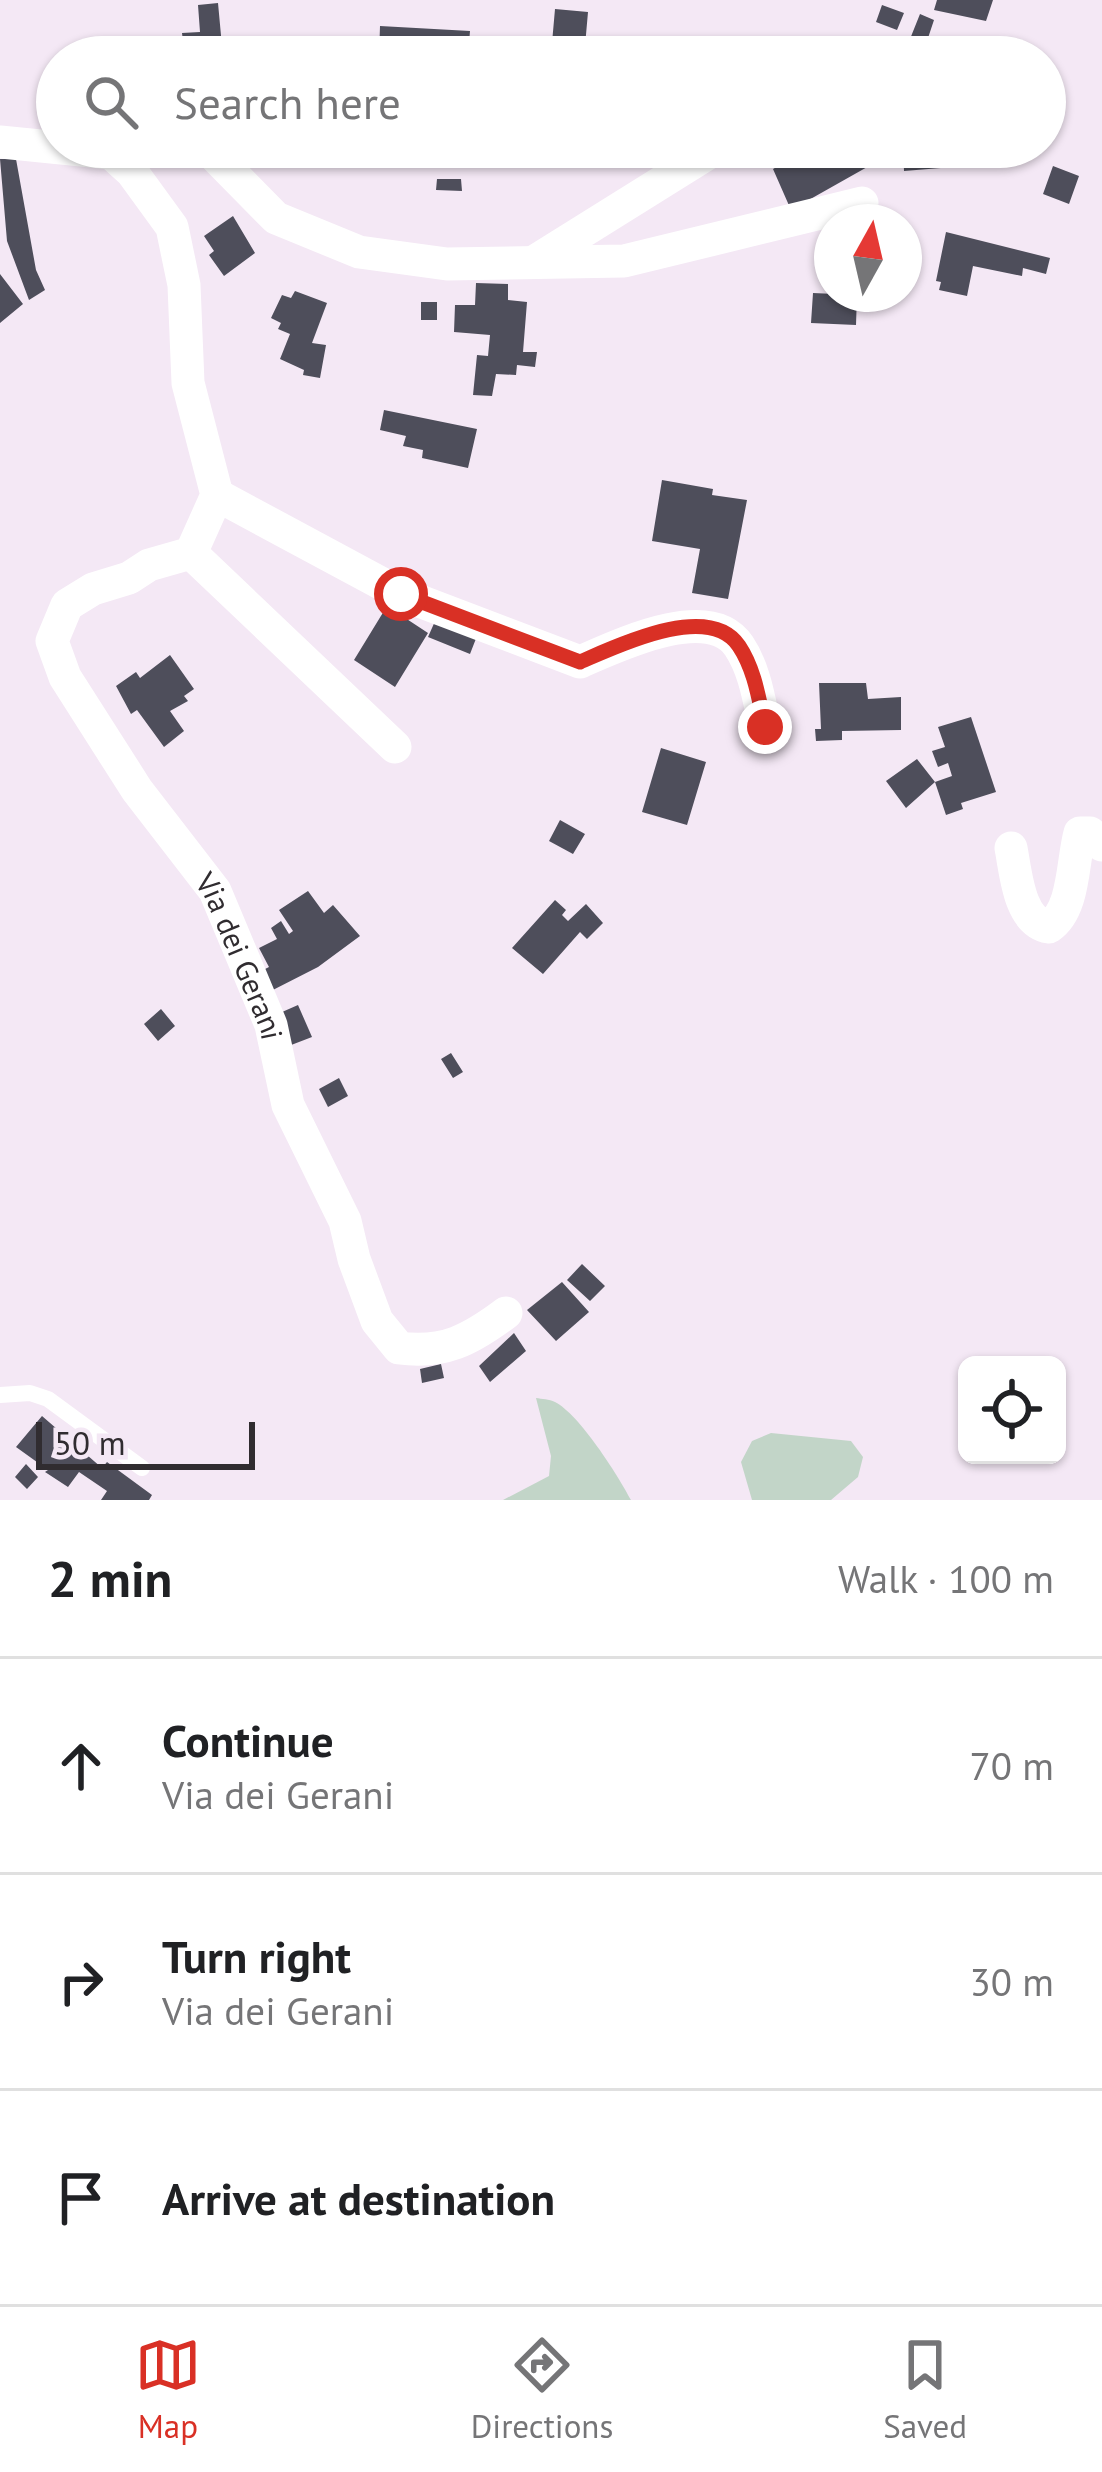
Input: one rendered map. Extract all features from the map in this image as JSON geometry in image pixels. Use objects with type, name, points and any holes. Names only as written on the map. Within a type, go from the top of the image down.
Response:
[{"type":"street","points":[[0,142],[36,145]]},
{"type":"street","points":[[129,168],[172,227],[184,285],[188,383],[217,495],[191,553],[395,747]]},
{"type":"street","points":[[227,168],[276,218],[359,251],[447,264],[624,261],[862,203]]},
{"type":"street","points":[[536,261],[684,168]]},
{"type":"street","points":[[217,495],[401,594],[580,662],[668,628],[708,628],[737,641],[756,684],[765,727]]},
{"type":"street","name":"Via dei Gerani","points":[[191,553],[149,565],[68,605],[52,641],[65,677],[161,824],[215,891],[271,1024],[288,1105],[345,1221],[377,1321],[399,1348],[433,1352],[482,1331],[506,1313]]},
{"type":"street","points":[[1010,848],[1030,917],[1049,927],[1059,920],[1065,906],[1080,833],[1090,833],[1102,845]]},
{"type":"lane","points":[[0,1395],[31,1393],[48,1399],[142,1468]]},
{"type":"green space","points":[[536,1398],[555,1402],[575,1419],[631,1500],[503,1500],[549,1476],[551,1456]]},
{"type":"green space","points":[[771,1433],[851,1441],[863,1457],[858,1477],[831,1500],[752,1500],[741,1462],[752,1441]]},
{"type":"building","points":[[937,0],[993,0],[986,21],[934,10]]},
{"type":"building","points":[[218,3],[221,36],[182,36],[200,32],[198,5]]},
{"type":"building","points":[[882,5],[904,13],[897,30],[876,22]]},
{"type":"building","points":[[555,9],[588,12],[586,36],[553,36]]},
{"type":"building","points":[[920,14],[934,20],[929,36],[911,36]]},
{"type":"building","points":[[380,26],[470,31],[470,36],[380,36]]},
{"type":"building","points":[[0,159],[16,159],[36,270],[45,290],[29,300],[7,241]]},
{"type":"building","points":[[775,168],[865,168],[791,210]]},
{"type":"building","points":[[1052,168],[1079,176],[1069,204],[1043,194]]},
{"type":"building","points":[[437,179],[461,179],[462,191],[436,190]]},
{"type":"building","points":[[233,216],[255,253],[224,276],[209,255],[214,251],[204,236]]},
{"type":"building","points":[[946,232],[1050,258],[1046,274],[1023,268],[1022,276],[973,266],[967,296],[939,290],[941,282],[936,281]]},
{"type":"building","points":[[0,274],[23,304],[0,323]]},
{"type":"building","points":[[476,283],[508,284],[508,300],[527,302],[523,352],[537,352],[535,367],[517,365],[516,375],[496,374],[492,396],[473,395],[477,355],[488,356],[490,335],[454,332],[455,305],[475,305]]},
{"type":"building","points":[[295,291],[327,303],[312,343],[326,345],[320,378],[303,375],[304,370],[280,359],[290,334],[278,329],[281,323],[271,318],[282,295],[291,298]]},
{"type":"building","points":[[813,293],[814,312],[856,312],[856,325],[811,323]]},
{"type":"building","points":[[421,302],[437,302],[437,320],[421,320]]},
{"type":"building","points":[[384,410],[477,429],[468,468],[422,458],[423,450],[403,446],[406,436],[380,430]]},
{"type":"building","points":[[662,480],[747,500],[728,599],[692,593],[700,549],[652,541]]},
{"type":"building","points":[[387,606],[428,633],[395,687],[354,660]]},
{"type":"building","points":[[436,619],[477,636],[470,654],[428,637]]},
{"type":"building","points":[[170,655],[194,689],[184,696],[188,701],[170,711],[184,731],[164,747],[137,710],[131,714],[116,686],[136,672],[140,678]]},
{"type":"building","points":[[819,683],[866,683],[868,699],[901,697],[901,730],[842,731],[842,740],[816,741],[815,729],[821,729]]},
{"type":"building","points":[[971,717],[996,792],[961,803],[963,809],[946,815],[935,782],[952,776],[948,763],[938,767],[932,751],[945,747],[938,727]]},
{"type":"building","points":[[661,748],[706,762],[687,825],[642,812]]},
{"type":"building","points":[[917,759],[935,782],[906,808],[886,781]]},
{"type":"building","points":[[560,820],[585,834],[573,854],[549,841]]},
{"type":"building","points":[[308,891],[324,913],[333,905],[360,936],[318,967],[267,993],[257,973],[269,967],[259,948],[277,939],[271,928],[281,921],[289,934],[293,931],[279,910]]},
{"type":"building","points":[[555,900],[566,910],[562,915],[568,921],[586,904],[603,923],[587,939],[580,932],[543,974],[512,948]]},
{"type":"building","points":[[298,1005],[312,1037],[286,1047],[273,1016]]},
{"type":"building","points":[[161,1009],[175,1026],[158,1041],[144,1024]]},
{"type":"building","points":[[451,1053],[463,1072],[453,1078],[441,1059]]},
{"type":"building","points":[[339,1078],[348,1096],[328,1107],[319,1089]]},
{"type":"building","points":[[582,1264],[605,1286],[590,1301],[567,1280]]},
{"type":"building","points":[[562,1282],[589,1312],[556,1341],[527,1310]]},
{"type":"building","points":[[514,1333],[526,1351],[490,1382],[479,1366]]},
{"type":"building","points":[[441,1364],[444,1378],[422,1383],[420,1369]]},
{"type":"building","points":[[42,1416],[102,1468],[107,1462],[152,1495],[149,1500],[101,1500],[107,1491],[79,1472],[68,1487],[45,1472],[48,1470],[16,1447]]},
{"type":"building","points":[[26,1464],[38,1477],[27,1489],[15,1477]]},
{"type":"route","points":[[401,594],[580,662],[668,628],[708,628],[737,641],[756,684],[765,727]]}]
